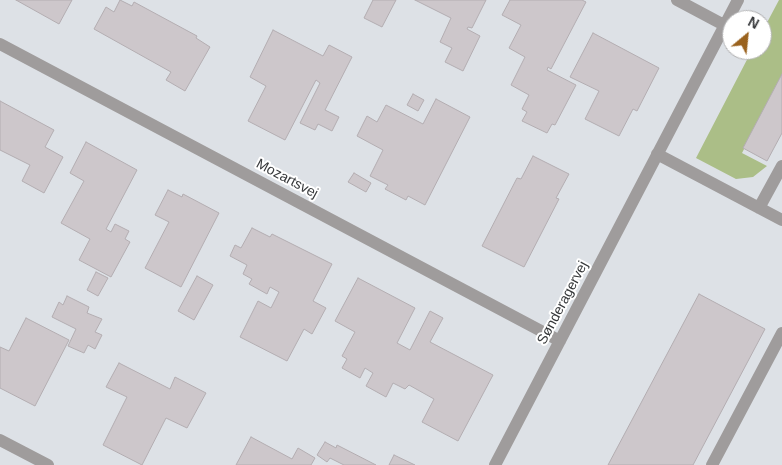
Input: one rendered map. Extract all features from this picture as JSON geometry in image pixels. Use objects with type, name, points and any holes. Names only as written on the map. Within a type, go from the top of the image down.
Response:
[{"type":"street","points":[[677,0],[722,24]]},
{"type":"street","name":"Sønderagervej","points":[[495,465],[722,29]]},
{"type":"street","name":"Mozartsvej","points":[[0,44],[560,341]]},
{"type":"street","points":[[657,154],[782,220]]},
{"type":"street","points":[[759,208],[782,166]]},
{"type":"street","points":[[712,465],[782,333]]},
{"type":"street","points":[[0,440],[48,465]]},
{"type":"green space","points":[[779,0],[782,0],[782,75],[742,153],[767,166],[753,177],[736,179],[696,158],[747,60],[772,60],[772,13]]},
{"type":"building","points":[[16,0],[72,0],[59,24]]},
{"type":"building","points":[[120,0],[132,6],[134,2],[197,36],[196,38],[210,47],[185,91],[166,80],[171,72],[94,29],[106,7],[114,12]]},
{"type":"building","points":[[373,0],[396,0],[382,27],[364,18]]},
{"type":"building","points":[[415,0],[486,0],[472,28],[468,27],[467,29],[480,36],[463,71],[445,62],[452,48],[440,42],[451,18]]},
{"type":"building","points":[[510,0],[582,0],[586,2],[551,69],[548,67],[547,70],[576,85],[555,125],[552,124],[547,133],[522,121],[527,112],[522,109],[529,95],[511,85],[525,57],[509,48],[521,25],[502,15]]},
{"type":"building","points":[[273,30],[323,56],[329,45],[352,57],[325,110],[339,117],[332,131],[318,124],[315,130],[300,123],[320,83],[316,80],[285,140],[248,121],[266,86],[250,77]]},
{"type":"building","points":[[593,33],[659,68],[637,111],[633,109],[619,136],[585,119],[599,91],[570,77]]},
{"type":"building","points":[[782,74],[782,133],[767,161],[743,148]]},
{"type":"building","points":[[413,94],[424,100],[418,111],[407,105]]},
{"type":"building","points":[[436,99],[470,117],[425,205],[408,196],[406,200],[385,189],[388,185],[370,176],[383,150],[357,136],[367,116],[377,122],[386,105],[423,124]]},
{"type":"building","points":[[0,101],[54,130],[45,147],[63,157],[44,193],[22,181],[30,165],[0,150]]},
{"type":"building","points":[[86,142],[137,170],[106,229],[111,232],[115,224],[129,231],[125,239],[130,242],[111,277],[79,260],[90,239],[61,223],[84,181],[70,173]]},
{"type":"building","points":[[533,156],[569,174],[556,198],[559,199],[524,267],[482,246],[517,178],[521,179]]},
{"type":"building","points":[[354,173],[371,183],[366,192],[348,182]]},
{"type":"building","points":[[168,190],[182,197],[183,194],[219,213],[181,287],[145,268],[169,222],[155,215]]},
{"type":"building","points":[[252,228],[270,237],[272,234],[332,264],[313,301],[326,308],[312,334],[304,329],[287,361],[240,337],[258,301],[271,308],[279,292],[270,287],[267,294],[249,284],[252,279],[243,274],[247,265],[230,256],[235,245],[241,248]]},
{"type":"building","points":[[96,272],[108,278],[98,296],[87,290]]},
{"type":"building","points":[[197,276],[213,285],[194,320],[178,311]]},
{"type":"building","points":[[358,278],[415,308],[397,343],[410,350],[430,311],[443,318],[430,342],[493,375],[458,441],[422,422],[434,399],[409,385],[405,389],[393,383],[386,397],[366,386],[373,373],[365,368],[360,378],[342,368],[347,359],[342,356],[355,332],[335,321]]},
{"type":"building","points":[[699,294],[765,329],[693,465],[608,465]]},
{"type":"building","points":[[67,296],[89,307],[87,313],[102,319],[95,332],[102,335],[95,349],[88,345],[84,353],[68,346],[76,329],[52,317],[59,302],[63,305]]},
{"type":"building","points":[[26,318],[69,340],[35,406],[0,388],[0,347],[9,351]]},
{"type":"building","points":[[119,363],[170,389],[175,377],[206,393],[187,428],[166,418],[142,465],[103,445],[127,397],[106,387]]},
{"type":"building","points":[[251,437],[292,459],[298,448],[315,458],[311,465],[236,465]]},
{"type":"building","points":[[325,442],[336,448],[337,445],[376,465],[344,465],[330,458],[327,462],[317,455]]},
{"type":"building","points":[[394,455],[415,465],[389,465]]}]
